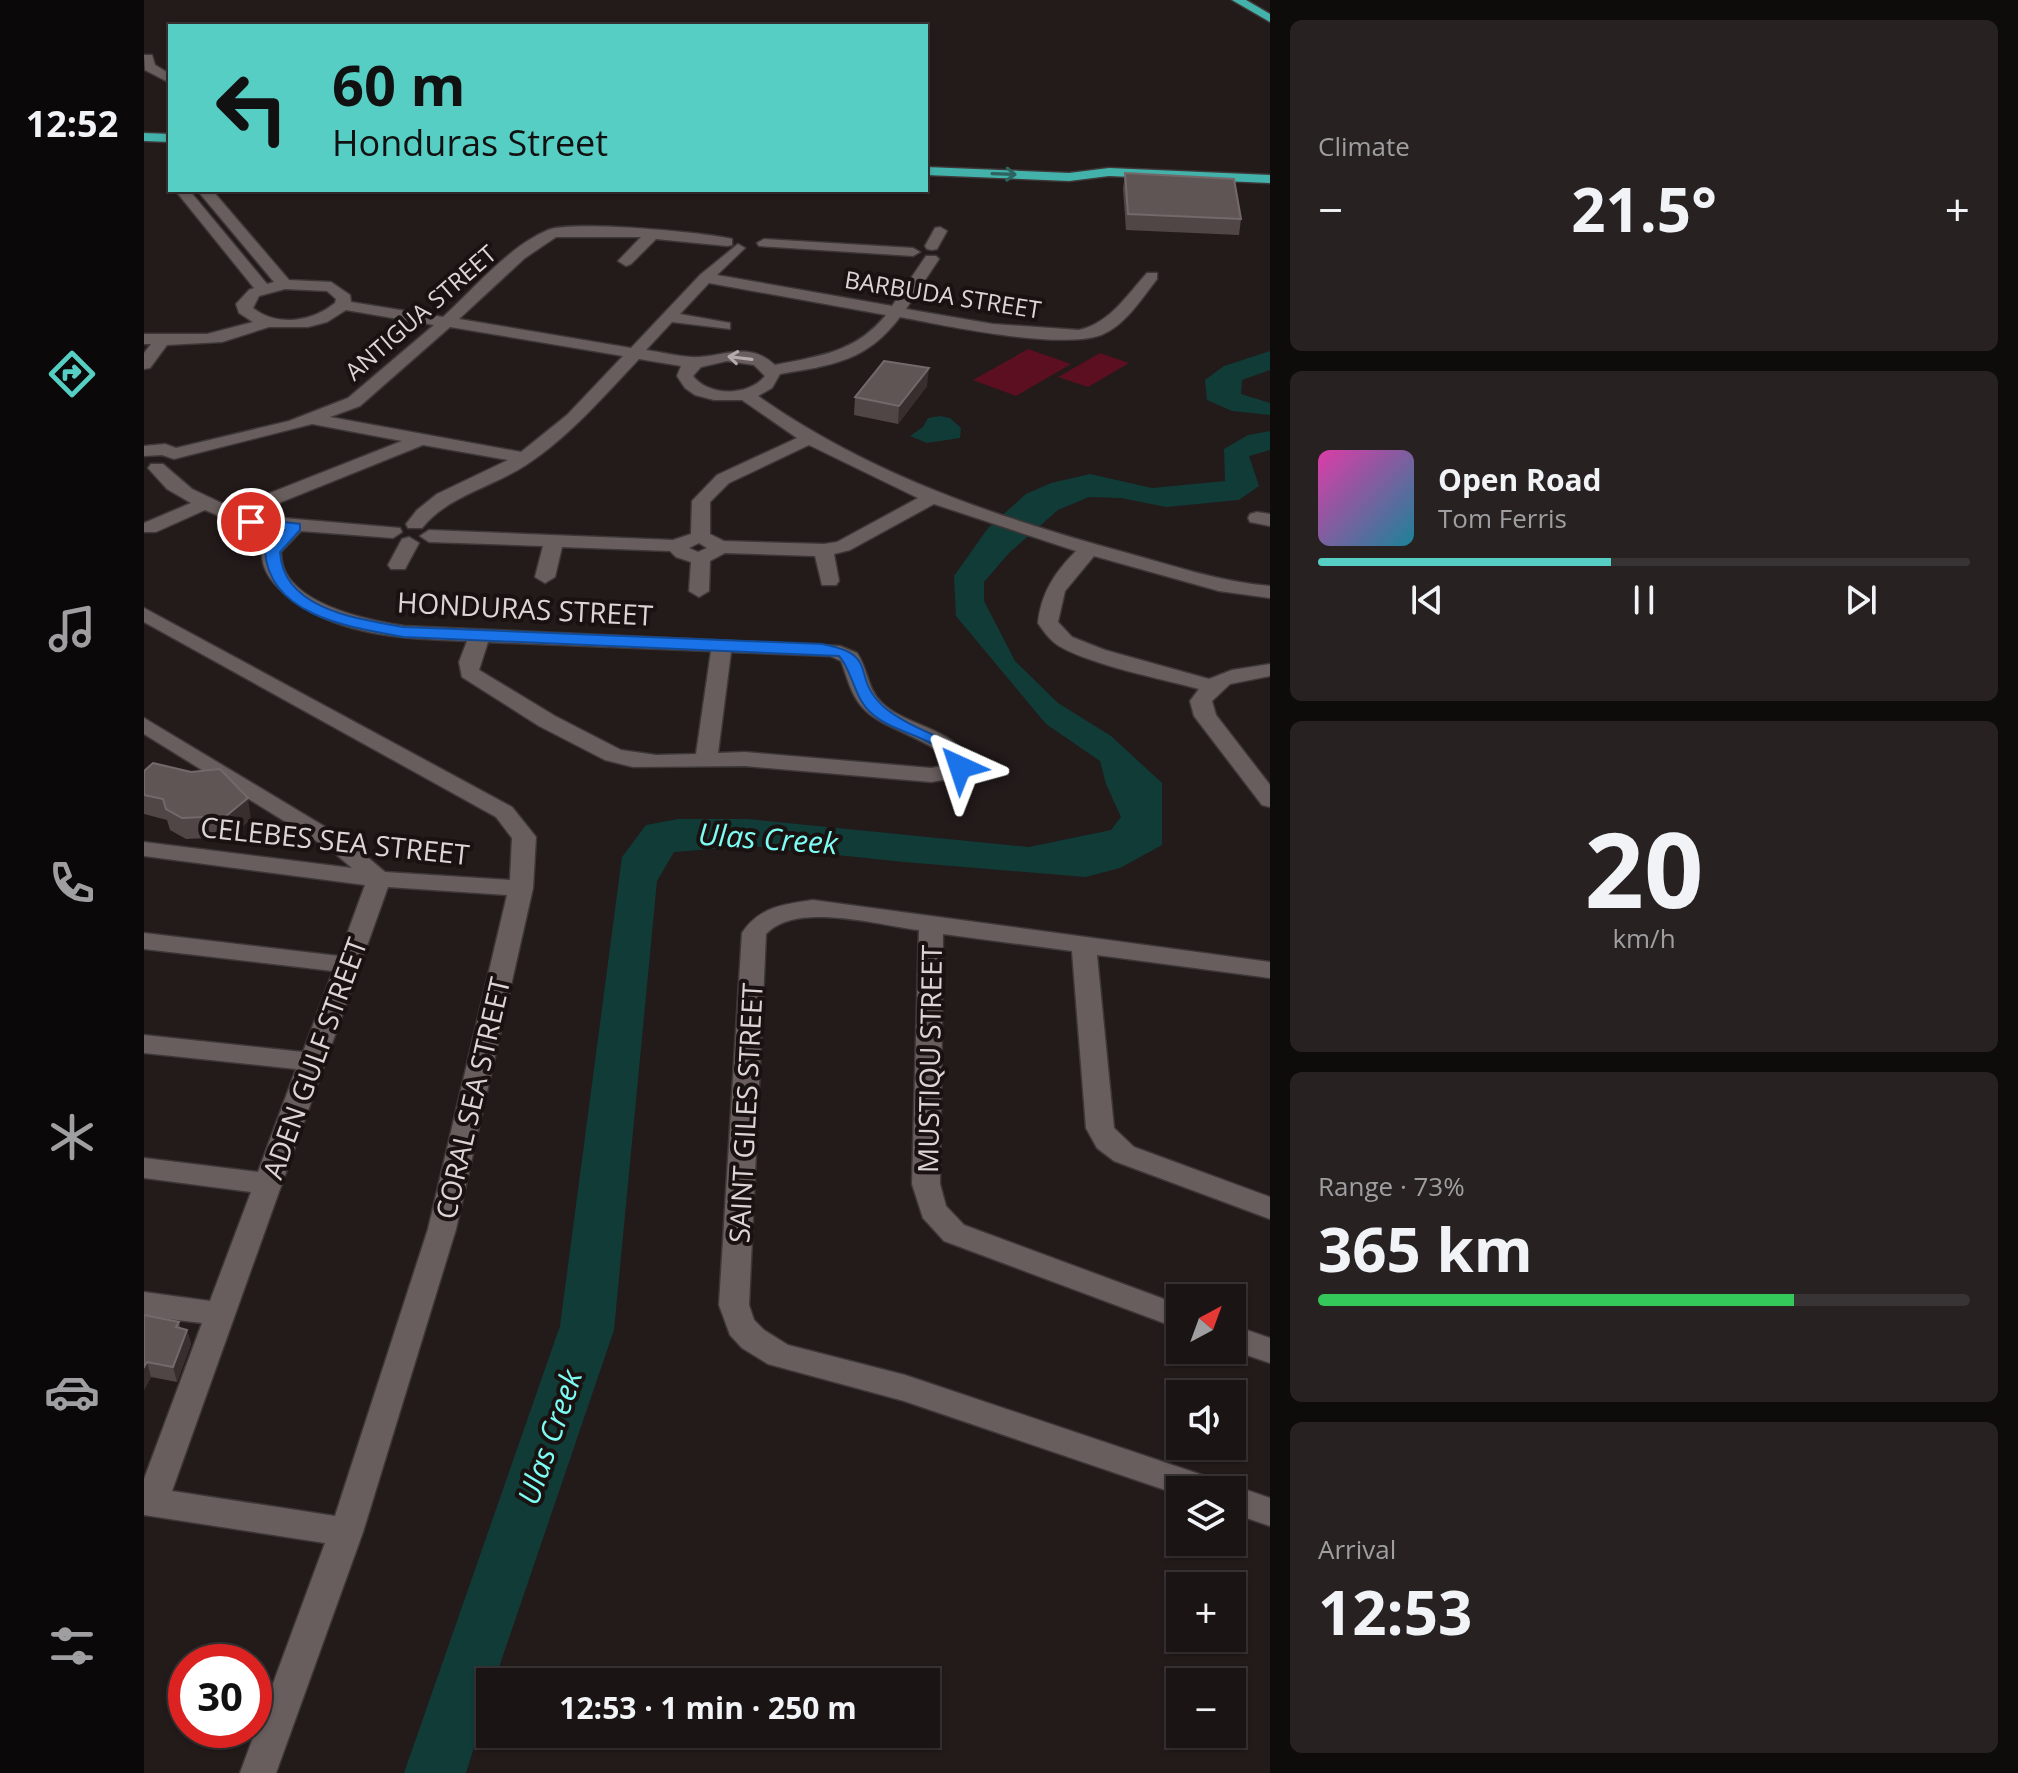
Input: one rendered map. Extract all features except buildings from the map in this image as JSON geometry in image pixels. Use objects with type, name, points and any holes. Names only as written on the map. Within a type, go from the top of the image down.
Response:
[{"type":"highway","points":[[1238,0],[1270,19]]},
{"type":"highway","points":[[144,124],[168,125]]},
{"type":"highway","points":[[144,137],[168,138]]},
{"type":"highway","points":[[928,157],[1069,163],[1109,172]]},
{"type":"highway","points":[[928,171],[1069,177],[1109,172],[1270,179]]},
{"type":"street","points":[[148,58],[149,67],[168,78]]},
{"type":"street","points":[[186,194],[206,193],[284,284]]},
{"type":"street","points":[[186,194],[263,289]]},
{"type":"street","points":[[642,214],[633,232],[741,236],[763,238],[764,243],[913,252],[916,256],[931,253]]},
{"type":"street","name":"ANTIGUA STREET","points":[[174,454],[310,419],[354,402],[442,328],[551,227],[633,232]]},
{"type":"street","points":[[838,248],[845,227]]},
{"type":"street","points":[[772,371],[856,351],[875,336],[894,313],[931,253],[940,231]]},
{"type":"street","points":[[626,261],[653,234]]},
{"type":"street","points":[[222,239],[243,235]]},
{"type":"street","points":[[398,565],[411,534],[428,508],[524,458],[573,419],[741,236]]},
{"type":"street","name":"BARBUDA STREET","points":[[705,278],[894,313],[1020,332],[1079,335],[1097,331],[1113,321],[1152,276]]},
{"type":"street","points":[[336,310],[344,298],[331,287],[317,284],[284,284],[263,289],[247,299],[245,310],[267,322],[292,323],[336,310],[690,369],[718,357],[745,357],[766,365],[772,371]]},
{"type":"street","points":[[669,317],[724,326]]},
{"type":"street","points":[[144,339],[216,340],[243,334],[267,322]]},
{"type":"street","points":[[144,364],[162,340]]},
{"type":"street","points":[[690,369],[693,387],[703,391],[744,394],[771,382],[772,371]]},
{"type":"street","points":[[744,394],[809,439],[932,498],[1039,534],[1268,597]]},
{"type":"street","points":[[310,419],[524,458]]},
{"type":"street","points":[[232,515],[422,439]]},
{"type":"street","points":[[699,591],[707,547],[701,501],[723,479],[809,439]]},
{"type":"street","points":[[144,451],[165,449],[174,454],[170,464],[151,468]]},
{"type":"street","points":[[151,468],[166,481],[251,522],[411,534],[678,546],[686,539],[707,547],[824,550],[861,537],[932,498]]},
{"type":"street","points":[[149,528],[207,503]]},
{"type":"street","name":"HONDURAS STREET","points":[[295,527],[272,551],[271,561],[283,582],[313,609],[341,621],[404,632],[822,649],[844,653],[850,657],[858,682],[873,706],[884,715],[951,750],[957,756],[960,767],[953,772],[931,775],[745,759],[706,759]]},
{"type":"street","points":[[545,577],[554,541]]},
{"type":"street","points":[[1090,549],[1058,583],[1048,604],[1048,623],[1065,641],[1098,654],[1210,686]]},
{"type":"street","points":[[824,550],[829,581]]},
{"type":"street","name":"CORAL SEA STREET","points":[[144,614],[504,812],[524,837],[521,888],[442,1229],[346,1532],[258,1773]]},
{"type":"street","points":[[480,635],[469,662],[469,673],[547,721],[613,755],[656,762],[706,759],[722,646]]},
{"type":"street","points":[[1270,670],[1231,676],[1210,686],[1201,701],[1205,716],[1270,800]]},
{"type":"street","points":[[144,725],[339,845],[379,879]]},
{"type":"street","name":"CELEBES SEA STREET","points":[[144,849],[379,879],[521,888]]},
{"type":"street","name":"ADEN GULF STREET","points":[[148,1502],[221,1314],[379,879]]},
{"type":"street","name":"SAINT GILES STREET","points":[[1166,1477],[905,1388],[779,1355],[753,1339],[741,1326],[734,1305],[754,933],[760,922],[777,913],[813,908],[1270,970]]},
{"type":"street","name":"MUSTIQU STREET","points":[[931,924],[926,1184],[933,1210],[954,1233],[1166,1312]]},
{"type":"street","points":[[144,941],[348,965]]},
{"type":"street","points":[[1084,944],[1100,1128],[1107,1141],[1124,1154],[1270,1208]]},
{"type":"street","points":[[144,1044],[313,1062]]},
{"type":"street","points":[[144,1168],[268,1184]]},
{"type":"street","points":[[144,1304],[221,1314]]},
{"type":"street","points":[[1246,1342],[1270,1351]]},
{"type":"street","points":[[148,1502],[346,1532]]},
{"type":"street","points":[[1246,1504],[1270,1512]]},
{"type":"shaded area","points":[[1028,349],[1071,364],[1016,396],[973,380]]},
{"type":"shaded area","points":[[1100,353],[1129,363],[1088,387],[1058,377]]},
{"type":"water","points":[[1270,351],[1270,370],[1242,380],[1241,394],[1270,403],[1270,415],[1232,411],[1207,400],[1205,380],[1224,366]]},
{"type":"water","points":[[928,418],[950,418],[961,428],[960,438],[927,443],[910,436],[923,427]]},
{"type":"water","name":"Ulas Creek","points":[[1270,431],[1270,450],[1249,456],[1259,486],[1239,500],[1166,507],[1121,498],[1089,497],[1058,510],[1009,553],[984,582],[984,601],[1015,661],[1058,703],[1111,736],[1162,783],[1162,845],[1120,868],[1086,877],[751,846],[674,852],[657,881],[614,1330],[499,1668],[476,1668],[476,1741],[466,1773],[404,1773],[560,1326],[622,857],[646,825],[678,819],[748,819],[1029,847],[1111,830],[1121,817],[1106,784],[1100,761],[1046,724],[956,616],[954,576],[988,528],[1026,494],[1051,483],[1090,474],[1152,488],[1225,481],[1224,449],[1248,435]]},
{"type":"route","points":[[251,522],[295,527],[272,551],[273,568],[283,582],[313,609],[341,621],[404,632],[822,649],[844,653],[850,657],[858,682],[873,706],[884,715],[940,742],[957,756],[960,767]]}]
